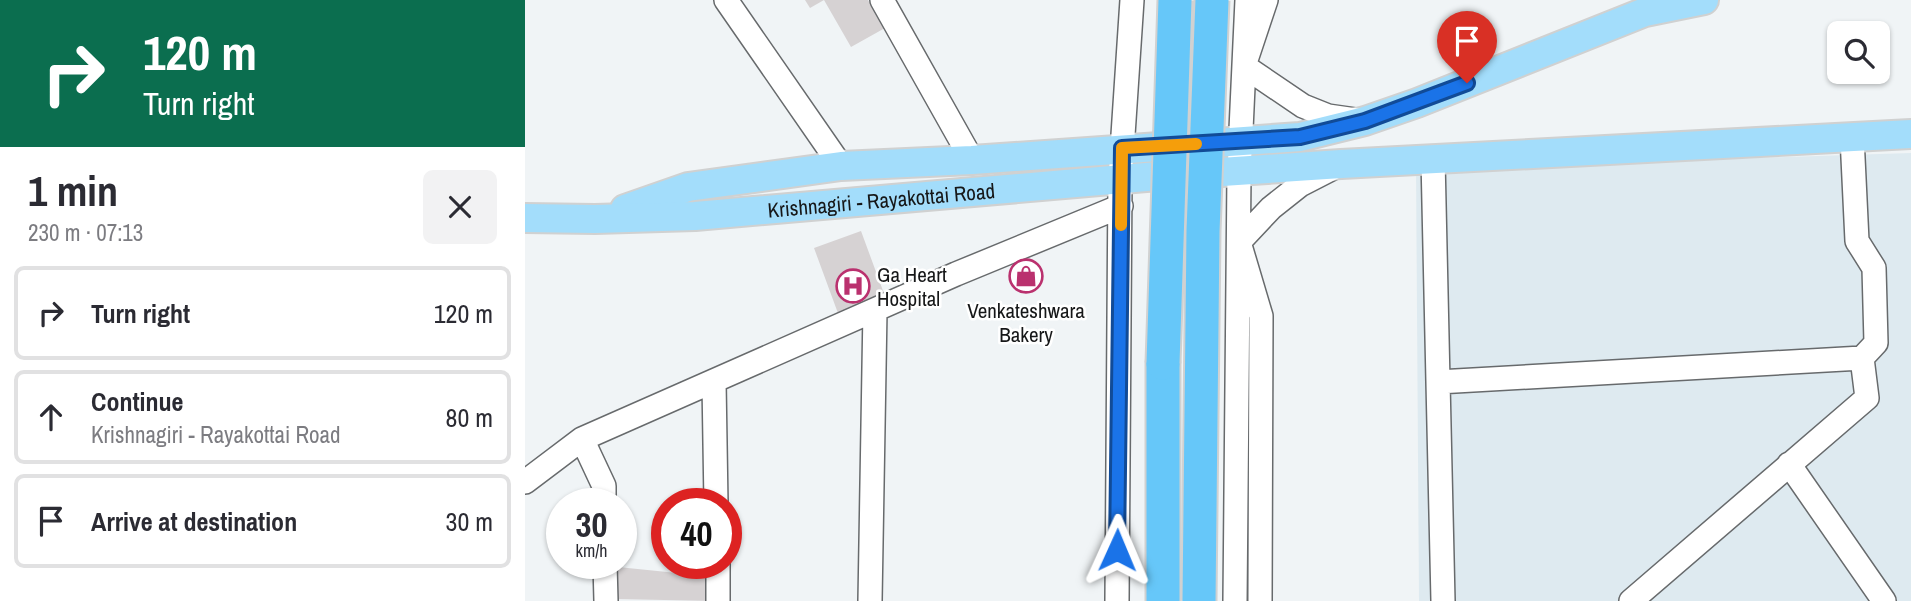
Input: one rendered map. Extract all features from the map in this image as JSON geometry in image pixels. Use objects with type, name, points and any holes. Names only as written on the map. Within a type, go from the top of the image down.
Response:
[{"type":"highway","points":[[1163,601],[1163,363],[1175,0]]},
{"type":"highway","points":[[1199,601],[1203,231],[1212,0]]},
{"type":"main road","points":[[595,219],[688,187],[841,166],[972,160],[1300,137],[1365,121],[1644,12],[1704,0]]},
{"type":"main road","name":"Krishnagiri - Rayakottai Road","points":[[525,218],[695,216],[1120,193],[1239,173],[1341,164],[1911,134]]},
{"type":"street","points":[[726,0],[841,166]]},
{"type":"street","points":[[883,0],[972,160]]},
{"type":"street","points":[[1117,601],[1120,193],[1132,0]]},
{"type":"street","points":[[1235,601],[1239,173],[1247,0]]},
{"type":"street","points":[[1244,66],[1266,0]]},
{"type":"street","points":[[1244,66],[1303,106],[1328,116],[1365,121]]},
{"type":"street","points":[[1438,382],[1862,358],[1876,343],[1874,268],[1857,242],[1852,137]]},
{"type":"street","points":[[1433,159],[1443,601]]},
{"type":"street","points":[[1239,242],[1271,208],[1300,185],[1341,164]]},
{"type":"street","points":[[525,482],[582,439],[875,310],[1120,193]]},
{"type":"street","points":[[1239,242],[1261,316],[1260,601]]},
{"type":"street","points":[[870,601],[875,310]]},
{"type":"street","points":[[1631,601],[1867,398],[1862,358]]},
{"type":"street","points":[[713,382],[716,488]]},
{"type":"street","points":[[582,439],[604,488]]},
{"type":"street","points":[[1789,464],[1884,601]]},
{"type":"street","points":[[605,579],[606,601]]},
{"type":"street","points":[[717,579],[718,601]]},
{"type":"shaded area","points":[[1911,153],[1911,601],[1419,601],[1416,169]]},
{"type":"building","points":[[805,0],[824,0],[810,8]]},
{"type":"building","points":[[824,0],[868,0],[885,28],[851,47]]},
{"type":"building","points":[[861,231],[886,299],[839,316],[814,248]]},
{"type":"building","points":[[637,569],[651,570],[651,579],[716,579],[714,601],[615,599],[617,579],[637,579]]},
{"type":"slow traffic","points":[[1121,225],[1122,148],[1196,144]]},
{"type":"place","name":"Venkateshwara Bakery","points":[[1026,276]]},
{"type":"place","name":"Ga Heart Hospital","points":[[853,286]]},
{"type":"route","points":[[1117,550],[1122,148],[1300,137],[1365,121],[1467,83]]}]
